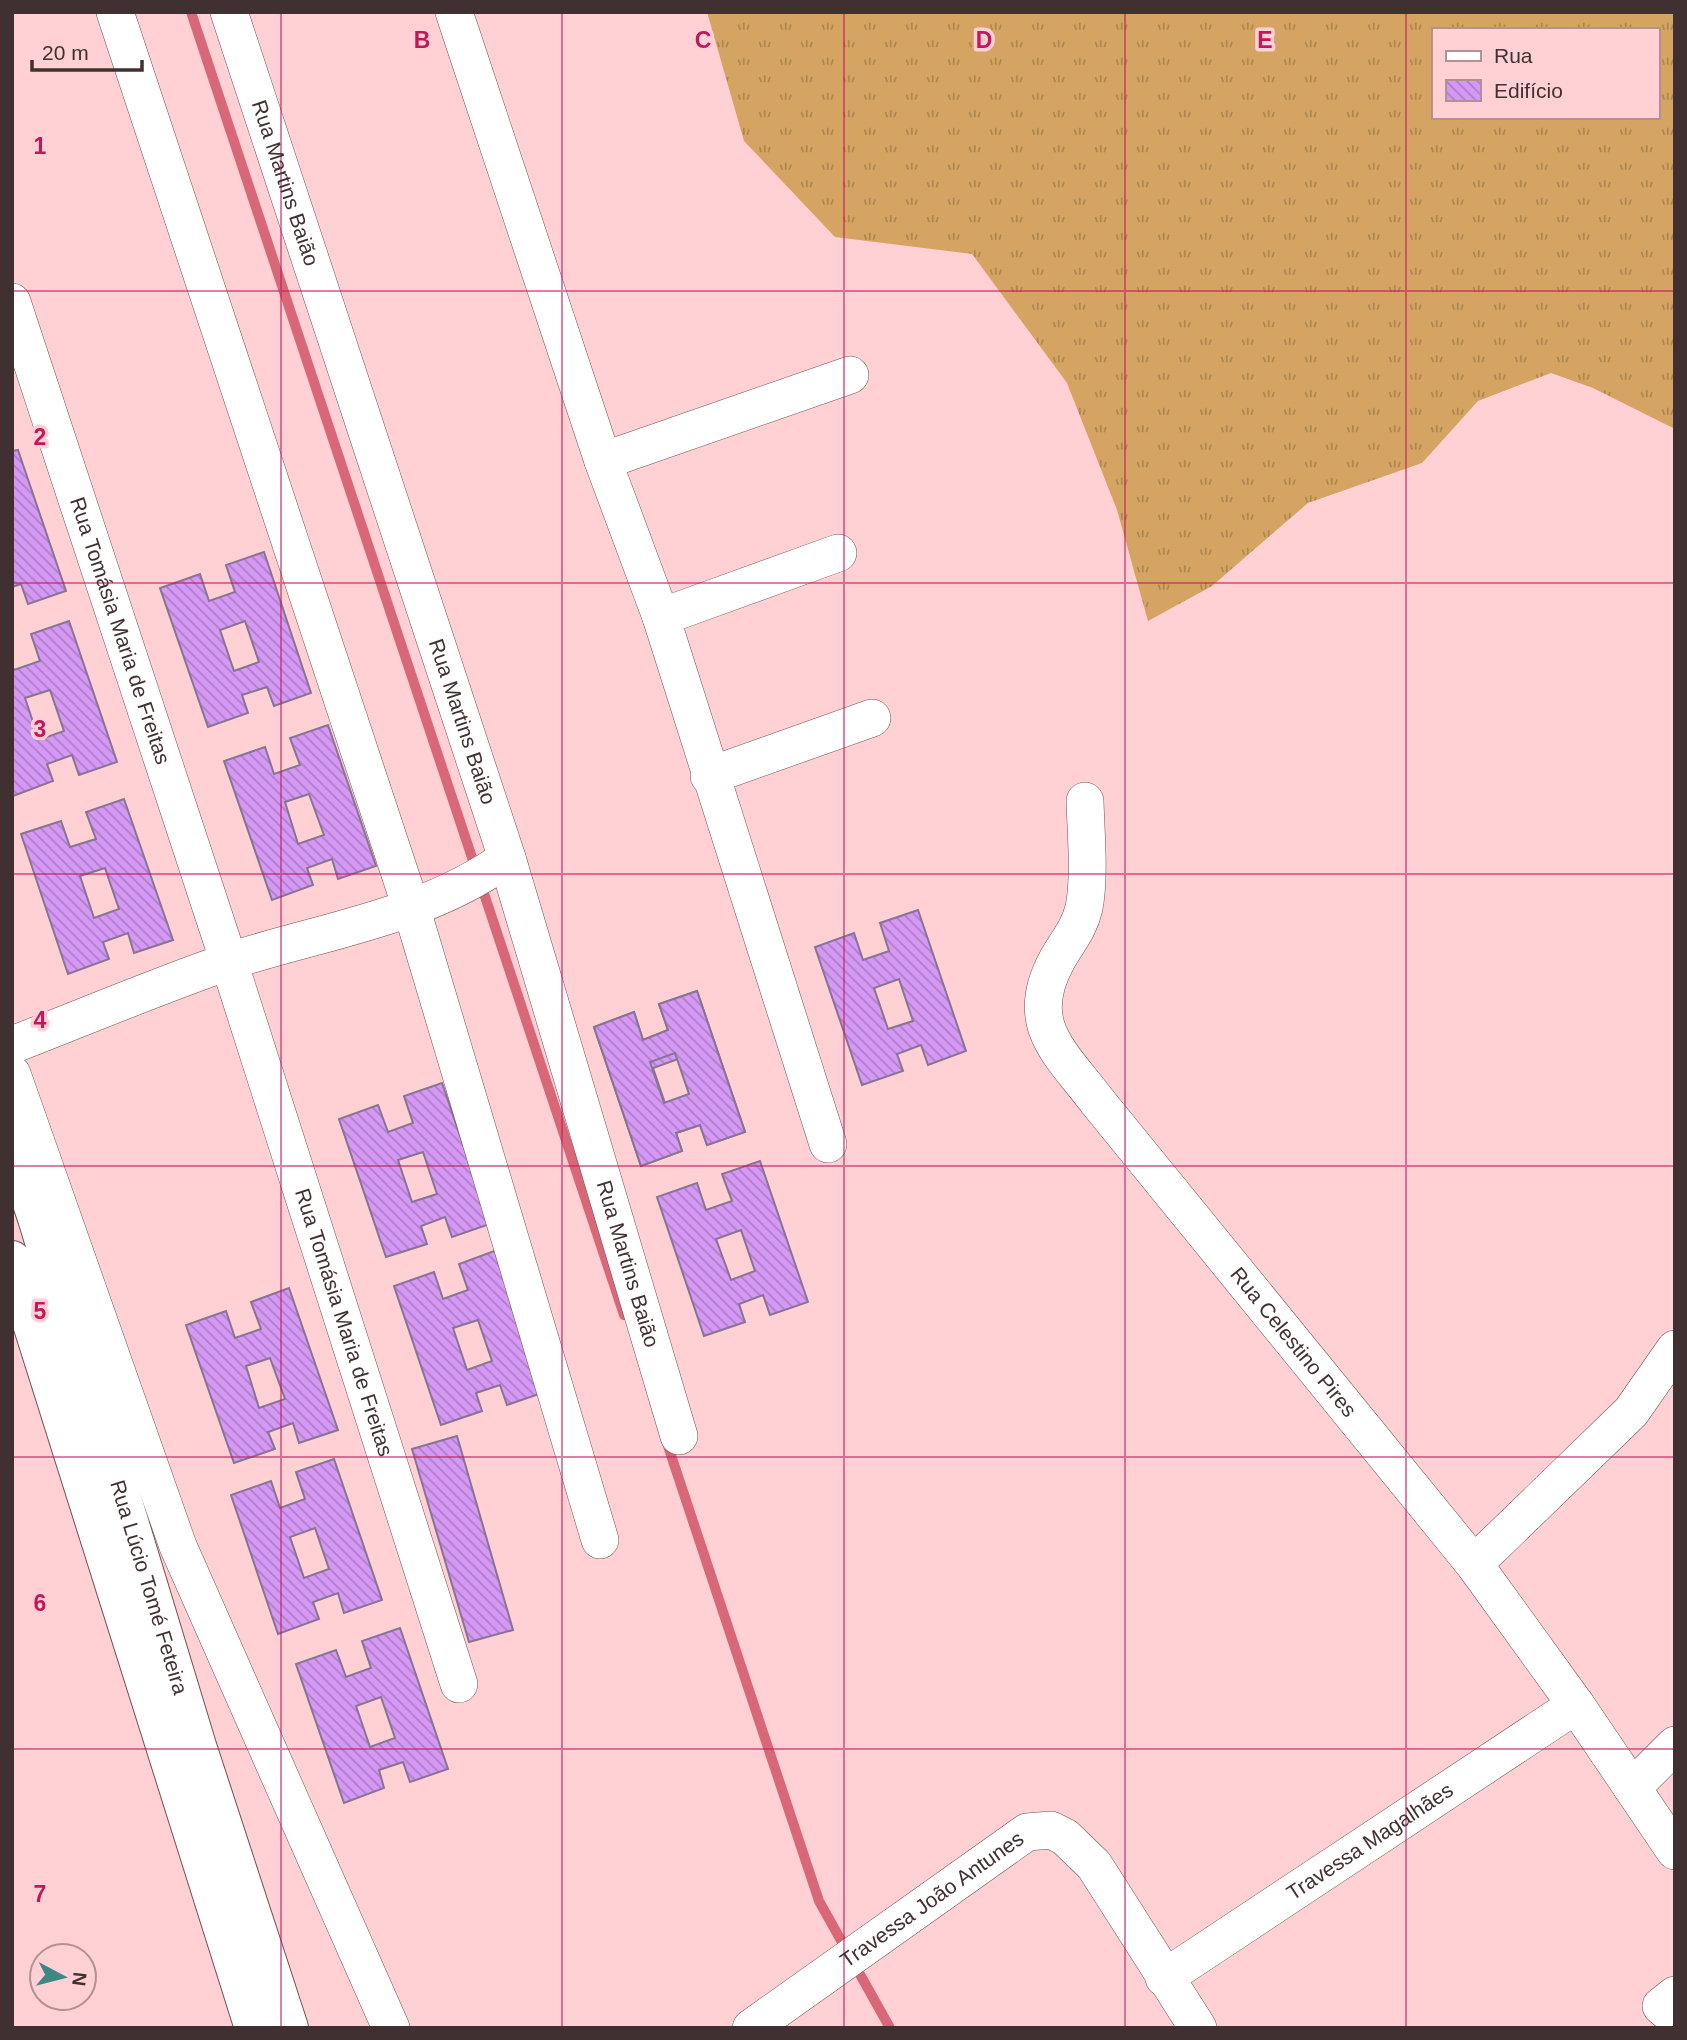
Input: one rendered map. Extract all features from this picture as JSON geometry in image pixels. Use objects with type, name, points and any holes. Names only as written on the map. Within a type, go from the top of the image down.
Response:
[{"type":"main road","name":"Rua Lúcio Tomé Feteira","points":[[12,1144],[37,1218],[197,1746],[289,2028]]},
{"type":"main road","name":"Rua Lúcio Tomé Feteira","points":[[12,1259],[254,2028]]},
{"type":"street","points":[[115,12],[423,904],[600,1540]]},
{"type":"street","name":"Rua Martins Baião","points":[[229,12],[495,867],[679,1436]]},
{"type":"street","points":[[454,12],[603,460],[661,617],[709,776],[828,1144]]},
{"type":"street","name":"Rua Tomásia Maria de Freitas","points":[[12,302],[229,962],[459,1684]]},
{"type":"street","points":[[603,460],[850,375]]},
{"type":"street","points":[[661,617],[838,553]]},
{"type":"street","points":[[709,776],[872,718]]},
{"type":"street","name":"Rua Celestino Pires","points":[[1085,802],[1084,907],[1076,933],[1057,960],[1047,984],[1042,1012],[1047,1035],[1097,1101],[1474,1564],[1576,1705],[1675,1851]]},
{"type":"street","points":[[12,1045],[229,962],[423,904],[495,867]]},
{"type":"street","points":[[12,1074],[178,1546],[391,2028]]},
{"type":"street","points":[[1474,1564],[1631,1412],[1675,1349]]},
{"type":"street","name":"Travessa Magalhães","points":[[1164,1978],[1576,1705]]},
{"type":"street","points":[[1632,1788],[1675,1745]]},
{"type":"street","name":"Travessa João Antunes","points":[[751,2028],[1027,1832],[1051,1830],[1065,1837],[1094,1865],[1198,2028]]},
{"type":"street","points":[[1675,1995],[1661,2006],[1675,2018]]},
{"type":"green space","points":[[707,12],[1675,12],[1675,429],[1593,388],[1551,373],[1478,401],[1422,463],[1308,503],[1212,586],[1148,621],[1117,510],[1067,383],[972,254],[835,237],[744,141]]},
{"type":"building","points":[[18,450],[66,591],[28,604],[21,584],[12,587],[12,451]]},
{"type":"building","points":[[264,552],[311,693],[274,706],[267,687],[242,695],[248,713],[208,727],[160,588],[200,574],[209,601],[235,592],[226,565]],"holes":[[[245,621],[259,662],[234,671],[220,630]]]},
{"type":"building","points":[[69,621],[117,762],[79,775],[72,755],[47,764],[53,781],[13,796],[12,665],[14,670],[40,661],[31,634]],"holes":[[[50,690],[64,731],[39,740],[25,698]]]},
{"type":"building","points":[[328,725],[376,866],[338,879],[332,859],[307,868],[313,885],[272,900],[224,761],[265,747],[274,774],[300,765],[290,738]],"holes":[[[309,794],[324,835],[298,844],[285,802]]]},
{"type":"building","points":[[124,799],[173,940],[134,953],[128,933],[103,942],[109,959],[68,974],[21,834],[61,821],[70,847],[96,839],[86,812]],"holes":[[[105,868],[119,909],[94,918],[80,876]]]},
{"type":"building","points":[[918,910],[966,1051],[928,1065],[921,1045],[897,1054],[903,1071],[862,1085],[815,947],[854,933],[863,960],[889,951],[880,923]],"holes":[[[899,979],[913,1021],[888,1029],[874,988]]]},
{"type":"building","points":[[697,991],[745,1132],[707,1145],[700,1125],[676,1133],[682,1151],[641,1166],[594,1027],[634,1012],[643,1040],[668,1030],[659,1004]],"holes":[[[678,1059],[692,1101],[667,1109],[653,1068]]]},
{"type":"building","points":[[697,991],[745,1132],[707,1145],[700,1125],[676,1133],[682,1151],[641,1166],[594,1027],[634,1012],[643,1040],[668,1030],[659,1004]],"holes":[[[675,1053],[689,1094],[664,1103],[650,1062]]]},
{"type":"building","points":[[442,1083],[490,1224],[452,1237],[445,1217],[421,1226],[427,1244],[386,1257],[339,1119],[378,1105],[388,1132],[413,1123],[404,1096]],"holes":[[[423,1152],[437,1194],[412,1202],[398,1160]]]},
{"type":"building","points":[[760,1161],[808,1302],[770,1315],[763,1295],[739,1304],[745,1322],[704,1336],[657,1197],[697,1183],[706,1210],[732,1201],[722,1174]],"holes":[[[741,1230],[755,1271],[731,1280],[716,1239]]]},
{"type":"building","points":[[497,1250],[545,1392],[507,1405],[500,1385],[476,1393],[482,1411],[441,1425],[394,1286],[434,1272],[443,1299],[468,1290],[459,1264]],"holes":[[[478,1320],[492,1361],[467,1370],[453,1328]]]},
{"type":"building","points":[[289,1288],[338,1430],[299,1443],[293,1423],[268,1432],[275,1449],[234,1463],[186,1325],[226,1311],[235,1338],[261,1329],[251,1302]],"holes":[[[270,1358],[285,1399],[259,1408],[246,1366]]]},
{"type":"building","points":[[457,1436],[513,1630],[469,1642],[412,1449]]},
{"type":"building","points":[[334,1459],[382,1600],[344,1613],[338,1593],[313,1602],[319,1619],[278,1634],[231,1495],[271,1481],[280,1508],[305,1499],[296,1472]],"holes":[[[315,1528],[329,1569],[304,1578],[290,1537]]]},
{"type":"building","points":[[400,1628],[448,1769],[410,1782],[403,1762],[379,1770],[384,1788],[344,1803],[296,1664],[336,1650],[346,1677],[371,1668],[362,1641]],"holes":[[[381,1697],[395,1738],[370,1747],[356,1706]]]},
{"type":"waterway","points":[[191,12],[624,1315]]},
{"type":"waterway","points":[[666,1440],[819,1901],[890,2028]]}]
